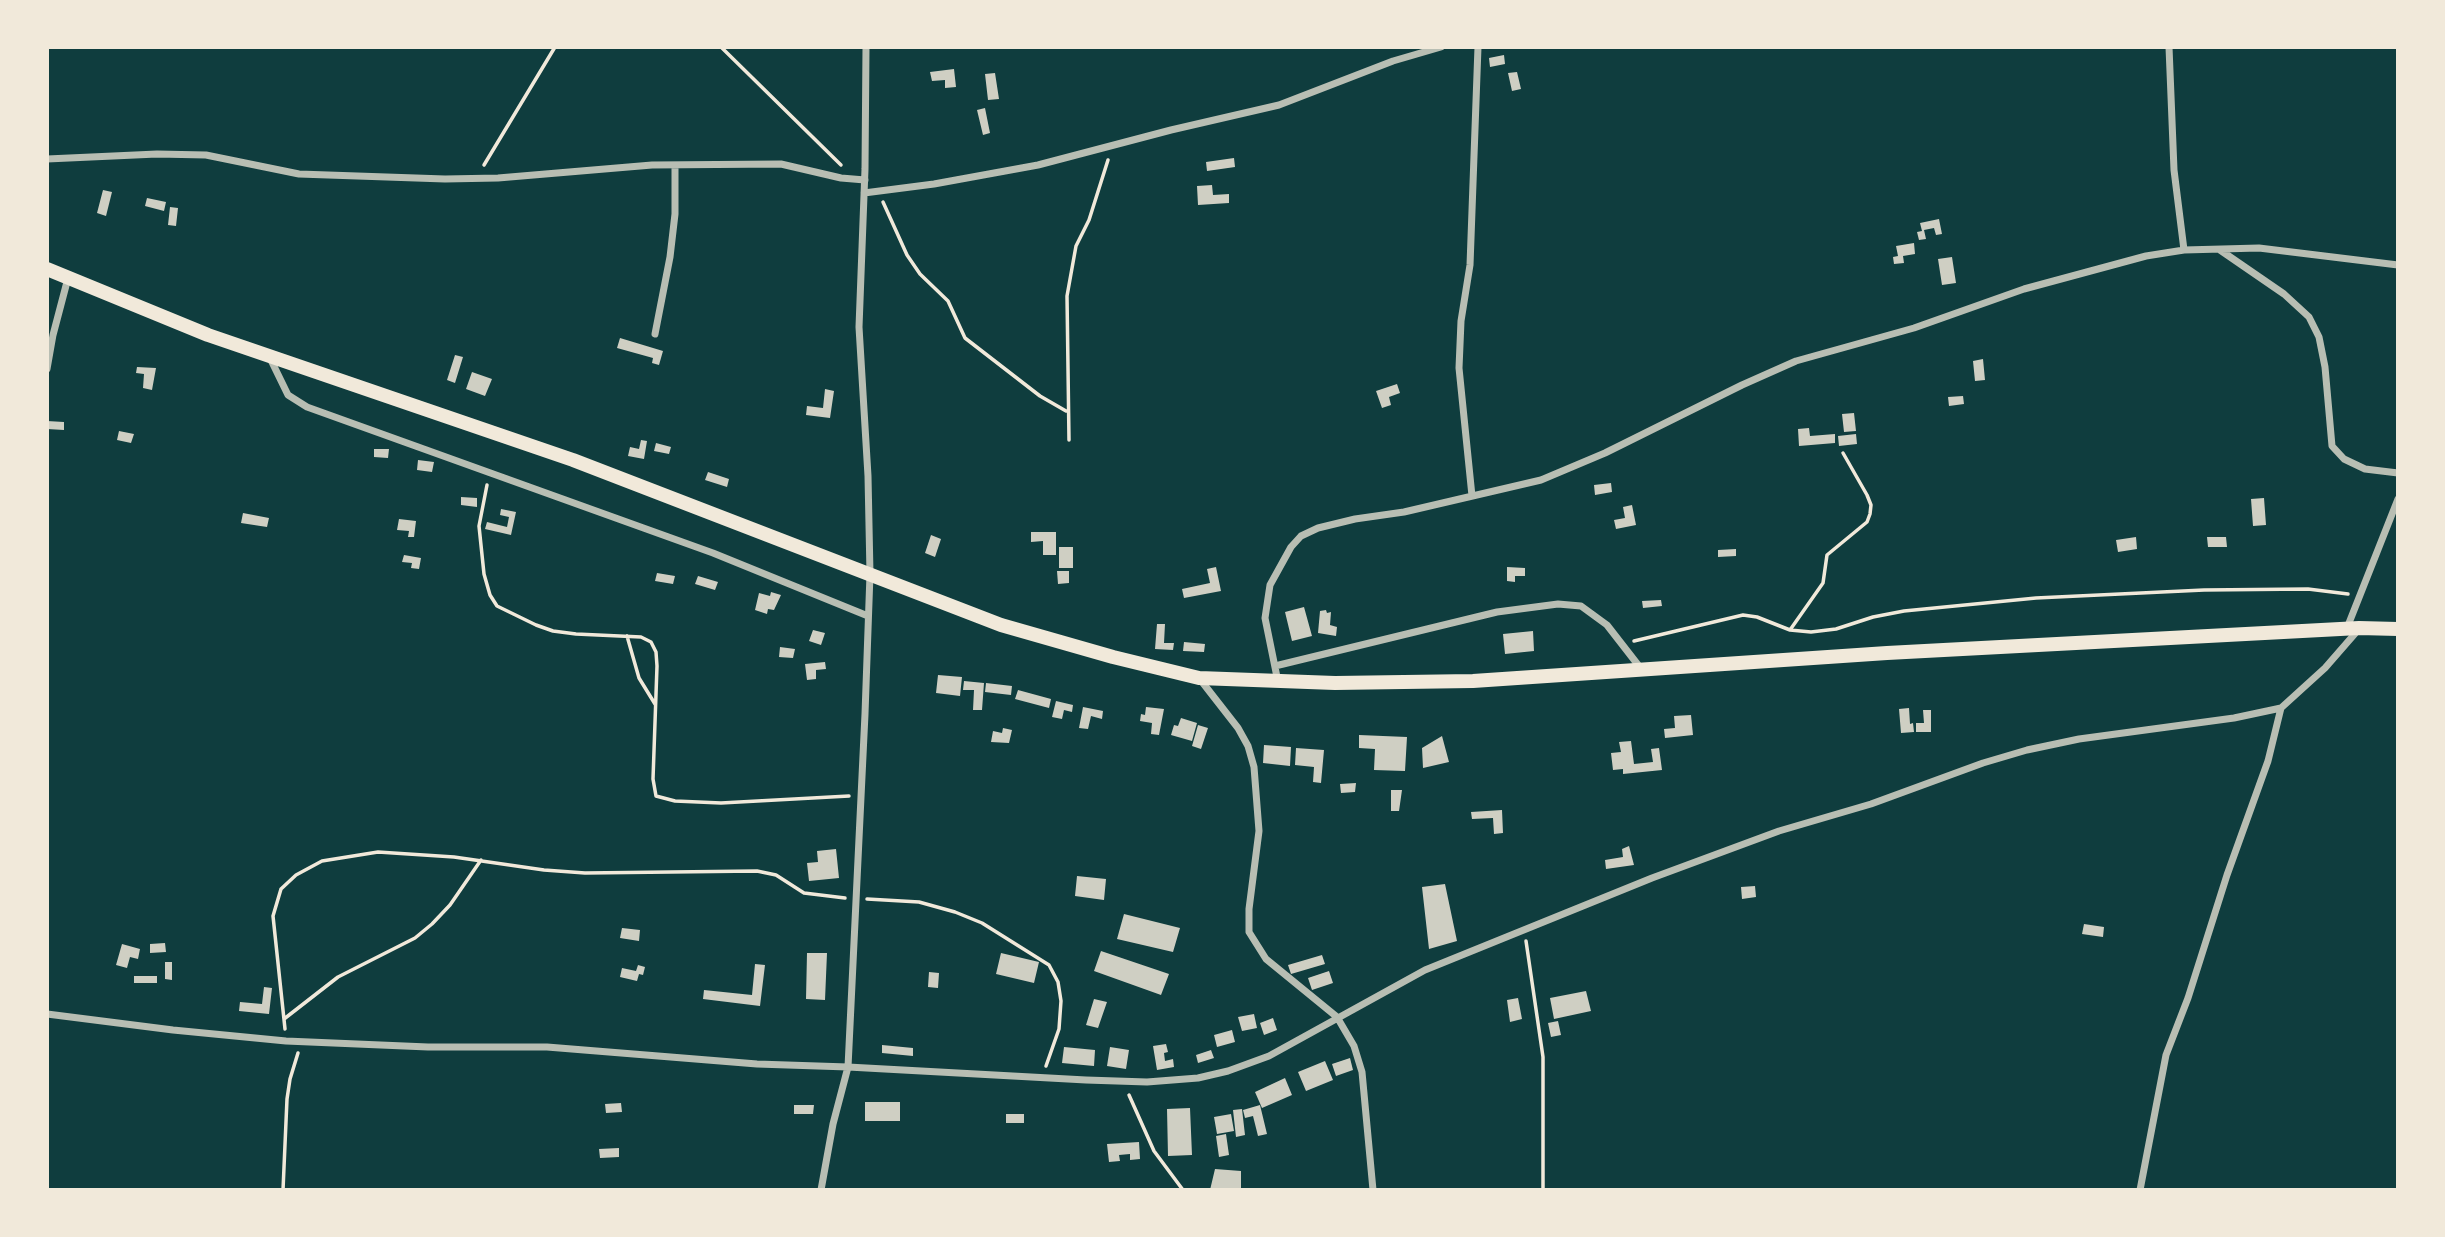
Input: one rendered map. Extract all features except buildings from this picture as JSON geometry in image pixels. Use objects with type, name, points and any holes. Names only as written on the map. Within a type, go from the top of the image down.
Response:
[{"type":"main road","points":[[47,269],[208,335],[573,460],[1001,625],[1113,657],[1199,677],[1335,684],[1473,681],[1886,653],[2353,629],[2398,629]]},
{"type":"street","points":[[821,1190],[833,1124],[848,1067],[870,575],[868,476],[859,327],[865,180],[866,47]]},
{"type":"street","points":[[864,192],[934,184],[1038,165],[1279,105],[1393,61],[1441,47]]},
{"type":"street","points":[[1472,496],[1459,368],[1461,321],[1471,265],[1478,47]]},
{"type":"street","points":[[2169,47],[2174,170],[2185,250]]},
{"type":"street","points":[[47,159],[157,154],[206,155],[299,174],[390,178],[476,178],[676,165],[781,164],[865,180]]},
{"type":"street","points":[[655,334],[670,257],[676,165]]},
{"type":"street","points":[[1278,682],[1265,618],[1266,602],[1275,573],[1291,547],[1301,536],[1318,528],[1404,512],[1541,480],[1605,453],[1742,384],[1796,361],[1914,328],[2024,289],[2147,256],[2185,250],[2259,248],[2398,265]]},
{"type":"street","points":[[2220,250],[2284,294],[2309,317],[2319,337],[2325,367],[2332,446],[2344,459],[2365,469],[2398,473]]},
{"type":"street","points":[[47,369],[68,278]]},
{"type":"street","points":[[269,356],[288,395],[307,407],[713,553],[868,616]]},
{"type":"street","points":[[47,1014],[286,1041],[428,1047],[547,1047],[757,1064],[1042,1078],[1123,1081],[1198,1079],[1269,1056],[1425,970],[1723,850],[1871,804],[1983,763],[2027,750],[2079,738],[2234,718],[2281,708],[2325,668],[2353,629],[2361,596],[2398,499]]},
{"type":"street","points":[[1275,666],[1497,612],[1558,604],[1581,606],[1607,625],[1642,670]]},
{"type":"street","points":[[1199,677],[1238,728],[1248,746],[1254,767],[1259,831],[1249,909],[1249,932],[1266,959],[1338,1017],[1354,1046],[1362,1072],[1373,1190]]},
{"type":"street","points":[[2140,1190],[2166,1055],[2189,998],[2227,875],[2268,761],[2281,708]]},
{"type":"path","points":[[476,178],[555,47]]},
{"type":"path","points":[[721,47],[825,147],[854,179]]},
{"type":"path","points":[[1069,440],[1067,296],[1076,246],[1089,220],[1113,145]]},
{"type":"path","points":[[878,191],[907,255],[920,274],[948,301],[965,338],[1040,396],[1067,412]]},
{"type":"path","points":[[1790,630],[1823,583],[1827,555],[1867,522],[1870,514],[1871,505],[1867,495],[1843,453]]},
{"type":"path","points":[[490,472],[479,526],[484,574],[490,595],[497,606],[553,631],[641,637],[651,642],[656,652],[653,789],[656,796],[662,799],[745,803],[861,795]]},
{"type":"path","points":[[1622,644],[1743,615],[1758,617],[1790,630],[1811,632],[1836,629],[1873,617],[1904,611],[2036,598],[2150,591],[2308,589],[2361,596]]},
{"type":"path","points":[[627,636],[639,678],[655,704]]},
{"type":"path","points":[[286,1041],[274,916],[281,888],[296,874],[322,861],[378,852],[482,859],[544,870],[585,873],[757,871],[776,875],[804,893],[919,902],[955,912],[982,923],[1049,965],[1058,982],[1061,1001],[1059,1029],[1042,1078]]},
{"type":"path","points":[[284,1018],[338,977],[415,937],[432,924],[450,905],[482,859]]},
{"type":"path","points":[[1525,929],[1543,1056],[1543,1190]]},
{"type":"path","points":[[283,1190],[284,1138],[290,1079],[302,1041]]},
{"type":"path","points":[[1123,1081],[1154,1151],[1183,1190]]}]
